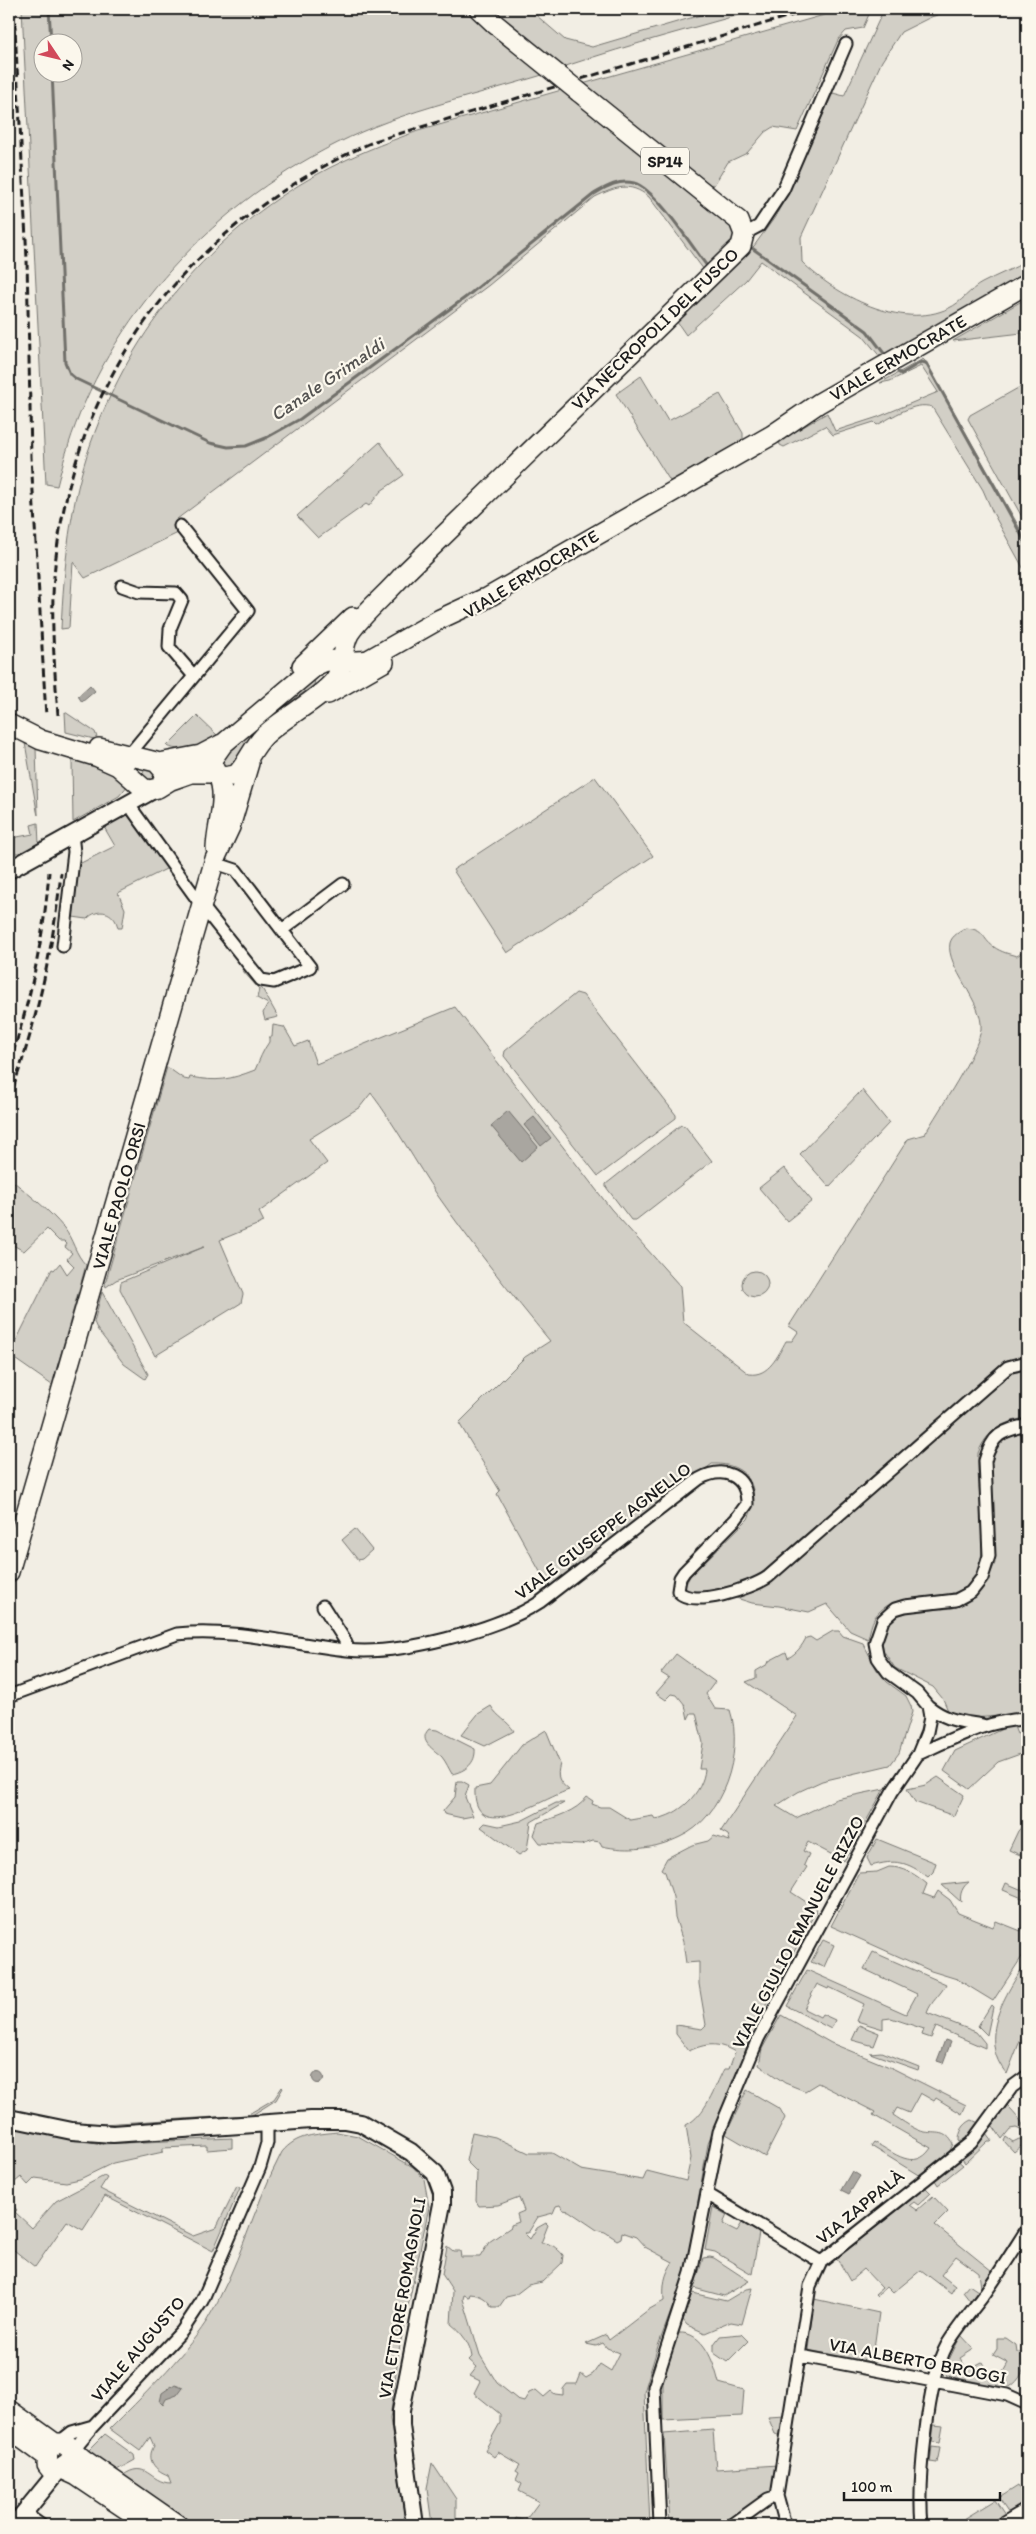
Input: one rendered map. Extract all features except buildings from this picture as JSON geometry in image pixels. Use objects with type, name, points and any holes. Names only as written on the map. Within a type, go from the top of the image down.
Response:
[{"type":"main road","name":"SP14","points":[[479,9],[495,24],[739,221],[744,234]]},
{"type":"main road","name":"VIA NECROPOLI DEL FUSCO","points":[[291,714],[322,691],[338,675],[343,651],[355,626],[403,575],[740,246],[744,234]]},
{"type":"main road","name":"VIALE ERMOCRATE","points":[[291,714],[442,628],[483,599],[772,435],[819,403],[1027,284]]},
{"type":"main road","name":"VIALE ERMOCRATE","points":[[772,435],[822,412],[1027,294]]},
{"type":"main road","points":[[272,701],[297,671],[343,651],[368,660],[440,619],[483,599]]},
{"type":"main road","points":[[215,861],[216,827],[222,797],[222,785],[211,761],[223,744],[272,701],[322,662],[343,651]]},
{"type":"main road","points":[[304,675],[314,672],[320,675],[324,681],[322,691]]},
{"type":"main road","points":[[9,714],[146,773]]},
{"type":"main road","points":[[9,724],[42,740],[98,757],[118,766],[146,773],[217,774],[228,778],[236,775],[256,746],[291,714]]},
{"type":"main road","points":[[123,807],[130,791],[146,773],[201,755],[223,744]]},
{"type":"main road","points":[[215,861],[230,827],[256,746]]},
{"type":"main road","points":[[9,870],[123,807],[146,773]]},
{"type":"main road","name":"VIALE PAOLO ORSI","points":[[21,1532],[215,861]]},
{"type":"main road","points":[[9,1572],[21,1532]]},
{"type":"main road","points":[[9,1586],[21,1532]]},
{"type":"main road","name":"VIA ETTORE ROMAGNOLI","points":[[9,2118],[72,2131],[113,2134],[345,2120],[361,2123],[412,2152],[427,2164],[439,2183],[442,2192],[441,2217],[401,2411],[401,2426],[415,2525]]},
{"type":"main road","points":[[9,2410],[60,2455],[77,2476],[150,2525]]},
{"type":"main road","points":[[9,2429],[60,2455],[178,2525]]},
{"type":"main road","points":[[23,2513],[60,2455]]},
{"type":"main road","points":[[1005,2525],[1027,2512]]},
{"type":"street","name":"VIA NECROPOLI DEL FUSCO","points":[[744,234],[760,226],[783,190],[846,44]]},
{"type":"street","points":[[146,773],[194,676],[248,611],[180,526]]},
{"type":"street","points":[[122,586],[138,592],[176,593],[182,600],[170,628],[169,648],[194,676]]},
{"type":"street","points":[[123,807],[261,980],[274,982],[310,967],[236,870],[215,861]]},
{"type":"street","points":[[63,946],[74,852],[72,834]]},
{"type":"street","points":[[282,930],[343,884]]},
{"type":"street","name":"VIALE GIUSEPPE AGNELLO","points":[[11,1694],[177,1634],[206,1631],[349,1650],[390,1649],[488,1628],[511,1619],[540,1602],[699,1479],[714,1473],[727,1473],[741,1482],[745,1490],[747,1504],[736,1519],[684,1572],[680,1578],[678,1591],[682,1596],[694,1600],[755,1584],[768,1576],[1008,1367],[1027,1362]]},
{"type":"street","points":[[983,1725],[951,1720],[941,1716],[910,1688],[888,1672],[878,1658],[875,1643],[879,1627],[895,1609],[904,1606],[956,1600],[971,1592],[977,1585],[985,1571],[989,1556],[986,1454],[999,1434],[1027,1425]]},
{"type":"street","points":[[323,1606],[349,1650]]},
{"type":"street","name":"VIALE GIULIO EMANUELE RIZZO","points":[[660,2525],[654,2387],[692,2273],[719,2132],[758,2039],[892,1792],[918,1754],[927,1732],[930,1717],[928,1706]]},
{"type":"street","points":[[918,1754],[983,1725],[1010,1719],[1027,1719]]},
{"type":"street","name":"VIA ZAPPALÀ","points":[[784,2525],[777,2496],[810,2286],[821,2262],[971,2143],[1012,2087],[1027,2076]]},
{"type":"street","name":"VIALE AUGUSTO","points":[[60,2455],[94,2426],[182,2331],[195,2314],[264,2152],[267,2124]]},
{"type":"street","points":[[707,2194],[821,2262]]},
{"type":"street","points":[[922,2525],[920,2501],[933,2382],[947,2345],[998,2275],[1027,2229]]},
{"type":"street","name":"VIA ALBERTO BROGGI","points":[[800,2356],[1007,2395],[1027,2404]]},
{"type":"street","points":[[60,2455],[72,2432],[94,2426]]},
{"type":"street","points":[[732,2525],[768,2499],[777,2496]]},
{"type":"street","points":[[23,2513],[41,2525]]},
{"type":"shaded area","points":[[22,9],[466,9],[485,28],[506,20],[492,9],[529,9],[565,40],[592,47],[721,9],[760,9],[616,50],[539,76],[400,117],[349,137],[301,163],[255,193],[212,228],[173,267],[139,310],[109,355],[84,404],[57,486],[46,484]]},
{"type":"shaded area","points":[[845,9],[881,9],[870,12],[863,28],[846,31],[838,40],[797,131],[773,127],[765,132],[747,153],[728,162],[714,185],[707,184],[589,88],[569,96],[610,130],[613,128],[731,226],[734,236],[731,244],[704,270],[649,197],[642,192],[629,187],[622,187],[595,197],[489,285],[177,519],[175,530],[178,533],[85,578],[73,562],[69,628],[61,629],[66,558],[73,511],[91,443],[108,401],[128,361],[152,323],[210,255],[243,224],[279,198],[318,174],[392,140]]},
{"type":"shaded area","points":[[884,9],[955,9],[931,17],[901,32],[882,61],[801,237],[802,262],[832,286],[851,297],[870,306],[911,315],[931,314],[949,308],[978,286],[1027,261],[1027,278],[882,359],[863,336],[761,261],[746,280],[686,335],[677,322],[754,246],[775,217],[788,193],[833,93],[844,96]]},
{"type":"shaded area","points":[[1027,298],[1027,383],[1022,333],[953,341]]},
{"type":"shaded area","points":[[923,359],[1027,541],[1027,575],[993,513],[983,490],[932,407],[918,406],[897,414],[877,425],[874,422],[833,435],[825,426],[784,447],[780,445],[779,441],[827,413],[835,431],[878,417],[938,392],[921,366],[890,381],[880,383]]},
{"type":"shaded area","points":[[641,376],[668,421],[720,394],[743,433],[743,440],[670,481],[616,394]]},
{"type":"shaded area","points":[[1027,383],[1027,526],[968,419],[970,415]]},
{"type":"shaded area","points":[[380,442],[404,475],[381,491],[369,506],[366,504],[318,538],[297,516]]},
{"type":"shaded area","points":[[312,679],[315,680],[314,685],[281,709],[265,725],[263,723],[274,713],[285,698]]},
{"type":"shaded area","points":[[90,685],[95,691],[82,702],[78,696]]},
{"type":"shaded area","points":[[65,712],[95,732],[98,740],[66,732]]},
{"type":"shaded area","points":[[197,716],[218,736],[187,749],[167,746]]},
{"type":"shaded area","points":[[257,729],[258,731],[240,753],[236,764],[226,769],[221,764],[223,757]]},
{"type":"shaded area","points":[[25,743],[36,748],[38,815],[37,811]]},
{"type":"shaded area","points":[[74,755],[101,763],[128,785],[119,796],[73,822],[72,761]]},
{"type":"shaded area","points":[[150,767],[157,778],[149,783],[142,775],[145,769]]},
{"type":"shaded area","points":[[595,777],[653,856],[507,953],[453,870]]},
{"type":"shaded area","points":[[127,814],[168,868],[118,893],[125,909],[122,928],[118,928],[113,918],[106,913],[96,913],[87,919],[73,917],[79,864],[115,846],[104,827]]},
{"type":"shaded area","points":[[38,823],[39,844],[23,853],[15,853],[12,838],[33,834],[31,825]]},
{"type":"shaded area","points":[[966,928],[977,931],[990,944],[1005,953],[1017,956],[1027,949],[1027,1355],[1004,1361],[758,1576],[733,1586],[706,1592],[689,1592],[684,1588],[690,1576],[748,1519],[752,1508],[754,1497],[752,1487],[749,1479],[743,1472],[734,1467],[712,1464],[549,1588],[497,1494],[500,1491],[459,1423],[525,1357],[550,1341],[492,1270],[451,1215],[371,1093],[360,1107],[309,1139],[327,1163],[259,1212],[264,1222],[220,1240],[243,1294],[241,1303],[155,1356],[120,1289],[121,1282],[204,1247],[116,1280],[106,1287],[105,1284],[167,1067],[184,1079],[189,1080],[190,1077],[223,1079],[255,1070],[269,1042],[269,1037],[272,1037],[273,1025],[284,1027],[295,1046],[308,1041],[316,1064],[455,1007],[611,1209],[680,1286],[683,1322],[749,1374],[762,1372],[772,1364],[786,1341],[792,1341],[798,1332],[789,1326],[908,1139],[925,1134],[957,1081],[979,1039],[981,1029],[977,1008],[958,973],[950,952],[952,938]]},
{"type":"shaded area","points":[[243,965],[263,990],[278,1017],[265,1020],[263,1013],[268,1004],[257,998],[259,989],[242,970]]},
{"type":"shaded area","points":[[576,993],[583,995],[676,1115],[676,1118],[598,1176],[504,1056],[505,1051]]},
{"type":"shaded area","points":[[862,1090],[889,1123],[829,1187],[800,1154]]},
{"type":"shaded area","points":[[508,1111],[538,1147],[521,1162],[491,1126]]},
{"type":"shaded area","points":[[534,1117],[551,1138],[541,1146],[524,1125]]},
{"type":"shaded area","points":[[681,1125],[685,1126],[712,1161],[636,1220],[631,1220],[606,1187],[606,1184]]},
{"type":"shaded area","points":[[784,1168],[812,1201],[787,1221],[759,1188]]},
{"type":"shaded area","points":[[14,1182],[59,1222],[86,1265],[52,1385],[9,1355],[52,1269],[54,1270],[60,1263],[67,1274],[74,1266],[67,1259],[72,1253],[65,1247],[67,1244],[64,1241],[59,1241],[47,1229],[24,1251],[9,1243],[9,1190]]},
{"type":"shaded area","points":[[755,1271],[764,1275],[768,1284],[764,1293],[755,1297],[746,1293],[742,1284],[746,1275]]},
{"type":"shaded area","points":[[102,1292],[148,1374],[145,1379],[124,1364],[97,1329],[94,1322]]},
{"type":"shaded area","points":[[1027,1370],[1027,1418],[1011,1421],[997,1428],[986,1438],[978,1453],[982,1542],[979,1567],[971,1582],[960,1590],[946,1595],[900,1600],[886,1606],[875,1617],[868,1639],[850,1631],[827,1604],[809,1612],[752,1603],[733,1597],[751,1593],[766,1585],[1012,1373]]},
{"type":"shaded area","points":[[1027,1431],[1027,1714],[972,1718],[949,1713],[943,1699],[933,1687],[895,1668],[883,1650],[882,1639],[885,1629],[896,1616],[909,1612],[953,1608],[966,1603],[985,1586],[995,1563],[991,1458],[997,1447],[1005,1440]]},
{"type":"shaded area","points":[[355,1529],[372,1550],[362,1559],[358,1560],[342,1540]]},
{"type":"shaded area","points":[[833,1631],[839,1631],[843,1636],[863,1643],[877,1670],[887,1682],[906,1696],[912,1712],[899,1753],[890,1765],[822,1781],[798,1792],[776,1806],[796,1818],[836,1799],[884,1789],[844,1861],[808,1842],[803,1851],[809,1854],[804,1865],[807,1867],[791,1892],[817,1909],[752,2030],[739,2070],[708,2144],[685,2274],[658,2346],[644,2392],[650,2525],[619,2525],[619,2521],[613,2521],[607,2525],[513,2525],[516,2518],[525,2521],[539,2502],[519,2491],[522,2484],[516,2480],[519,2473],[516,2471],[520,2465],[498,2452],[494,2457],[485,2450],[500,2423],[500,2414],[474,2393],[480,2381],[470,2376],[477,2367],[469,2360],[472,2357],[465,2339],[451,2324],[453,2291],[442,2274],[447,2246],[453,2251],[460,2251],[461,2257],[480,2257],[489,2242],[511,2227],[511,2225],[519,2222],[517,2214],[524,2211],[519,2197],[498,2205],[479,2206],[476,2201],[477,2172],[466,2161],[472,2132],[495,2137],[529,2153],[552,2153],[581,2170],[643,2180],[647,2171],[686,2181],[691,2158],[686,2125],[693,2121],[704,2108],[724,2069],[729,2069],[735,2052],[717,2045],[701,2046],[689,2051],[676,2034],[676,2025],[702,2029],[706,2025],[699,1984],[699,1962],[686,1963],[683,1942],[675,1917],[673,1897],[665,1872],[661,1869],[667,1858],[692,1845],[708,1841],[714,1836],[730,1841],[728,1835],[721,1831],[797,1716],[746,1682],[756,1678],[756,1671],[768,1664],[769,1661],[786,1652],[788,1658],[791,1656],[799,1649],[806,1638],[810,1637],[816,1641]],"holes":[[[560,2205],[563,2210],[569,2211],[597,2230],[605,2232],[617,2240],[621,2238],[622,2232],[636,2237],[645,2247],[673,2262],[665,2280],[664,2301],[648,2310],[609,2340],[606,2335],[586,2344],[596,2346],[603,2343],[607,2348],[620,2353],[611,2371],[600,2364],[593,2374],[586,2378],[581,2374],[577,2384],[567,2384],[563,2389],[563,2395],[555,2394],[551,2391],[544,2397],[536,2390],[529,2393],[524,2401],[517,2399],[497,2383],[480,2355],[463,2299],[464,2295],[469,2297],[470,2294],[477,2295],[485,2299],[492,2307],[499,2307],[506,2297],[515,2295],[528,2285],[542,2282],[562,2263],[563,2255],[553,2246],[541,2243],[548,2225],[546,2223],[537,2228],[530,2239],[524,2233],[528,2233],[538,2217],[553,2213],[556,2206]]]},
{"type":"shaded area","points":[[676,1654],[715,1682],[706,1694],[715,1709],[730,1710],[734,1727],[732,1764],[718,1800],[708,1815],[695,1828],[680,1837],[651,1847],[632,1849],[612,1848],[602,1846],[600,1842],[593,1841],[581,1845],[540,1843],[534,1835],[538,1823],[577,1807],[587,1797],[593,1801],[592,1804],[600,1807],[609,1807],[630,1820],[653,1816],[655,1819],[664,1817],[681,1808],[695,1795],[700,1787],[705,1769],[699,1769],[703,1743],[696,1713],[691,1713],[688,1719],[685,1705],[677,1695],[672,1694],[666,1700],[656,1693],[669,1678],[661,1673]]},
{"type":"shaded area","points":[[491,1706],[514,1731],[485,1746],[461,1735],[478,1714]]},
{"type":"shaded area","points":[[1013,1724],[1017,1734],[1027,1729],[1027,1764],[1023,1753],[998,1762],[969,1789],[944,1771],[955,1751]]},
{"type":"shaded area","points":[[429,1729],[437,1730],[475,1749],[474,1758],[469,1766],[462,1771],[452,1774],[442,1757],[428,1745],[425,1737]]},
{"type":"shaded area","points":[[546,1730],[560,1764],[559,1779],[569,1790],[512,1814],[497,1817],[485,1815],[477,1806],[475,1788],[490,1785],[522,1745]]},
{"type":"shaded area","points":[[938,1777],[964,1795],[954,1816],[915,1802],[907,1789],[926,1785]]},
{"type":"shaded area","points":[[457,1781],[462,1781],[469,1785],[465,1797],[473,1816],[462,1818],[444,1814],[443,1811],[455,1797]]},
{"type":"shaded area","points":[[556,1803],[564,1803],[531,1822],[527,1850],[519,1855],[481,1827],[485,1823],[499,1826],[521,1821]]},
{"type":"shaded area","points":[[1027,1821],[1027,1858],[1009,1850],[1018,1831]]},
{"type":"shaded area","points":[[877,1839],[936,1863],[933,1872],[928,1877],[907,1865],[894,1862],[871,1866],[867,1858]]},
{"type":"shaded area","points":[[889,1867],[914,1874],[927,1884],[923,1894],[934,1898],[938,1891],[950,1900],[958,1913],[993,1927],[996,1921],[1021,1931],[1027,1916],[1027,1949],[993,2001],[957,1979],[931,1971],[831,1926],[859,1873],[877,1872]]},
{"type":"shaded area","points":[[969,1882],[962,1890],[961,1902],[942,1885]]},
{"type":"shaded area","points":[[1006,1883],[1027,1892],[1027,1900],[1003,1890]]},
{"type":"shaded area","points":[[823,1940],[834,1945],[824,1967],[811,1962]]},
{"type":"shaded area","points":[[873,1952],[946,1984],[927,2013],[976,2032],[985,2043],[985,2048],[936,2027],[931,2038],[922,2035],[924,2029],[891,2018],[883,2019],[883,2029],[857,2021],[864,2004],[829,1987],[828,1989],[817,1984],[804,2009],[820,2017],[822,2014],[835,2020],[831,2029],[787,2006],[807,1970],[906,2014],[917,1994],[864,1969]]},
{"type":"shaded area","points":[[1027,1961],[1025,2028],[1007,2074],[998,2060],[994,2046],[994,2031],[1003,2002]]},
{"type":"shaded area","points":[[991,2005],[993,2007],[987,2035],[978,2026]]},
{"type":"shaded area","points":[[781,2015],[831,2043],[892,2068],[966,2105],[962,2114],[936,2098],[934,2101],[920,2093],[909,2113],[897,2108],[893,2115],[917,2130],[948,2136],[953,2144],[948,2155],[920,2176],[871,2146],[874,2142],[897,2155],[911,2160],[925,2155],[931,2148],[873,2115],[875,2112],[818,2083],[805,2091],[785,2083],[759,2065],[762,2049]]},
{"type":"shaded area","points":[[859,2025],[879,2033],[874,2046],[852,2040]]},
{"type":"shaded area","points":[[945,2040],[951,2042],[943,2063],[937,2061]]},
{"type":"shaded area","points":[[881,2052],[919,2067],[918,2070],[870,2053]]},
{"type":"shaded area","points":[[318,2072],[324,2078],[318,2084],[312,2078]]},
{"type":"shaded area","points":[[282,2087],[276,2100],[249,2117],[110,2127],[86,2125],[247,2115],[274,2099]]},
{"type":"shaded area","points":[[747,2090],[780,2109],[785,2118],[765,2157],[726,2134]]},
{"type":"shaded area","points":[[1005,2103],[1020,2120],[1027,2135],[1027,2141],[1014,2152],[1004,2141],[1006,2137],[1013,2142],[1019,2139],[1024,2140],[1023,2131],[1016,2128],[1010,2129],[1002,2139],[993,2126],[989,2129],[989,2123]]},
{"type":"shaded area","points":[[972,2120],[981,2124],[972,2136],[962,2143],[959,2141],[961,2131]]},
{"type":"shaded area","points":[[9,2126],[101,2144],[232,2138],[232,2148],[207,2150],[207,2146],[163,2148],[163,2152],[113,2163],[80,2179],[66,2182],[35,2178],[28,2185],[21,2177],[9,2187]]},
{"type":"shaded area","points":[[337,2132],[358,2136],[413,2167],[424,2179],[429,2207],[399,2350],[390,2419],[406,2525],[192,2525],[122,2476],[130,2471],[143,2470],[164,2482],[171,2483],[168,2475],[155,2467],[151,2460],[154,2446],[150,2437],[140,2451],[110,2429],[173,2363],[206,2322],[228,2281],[282,2152],[294,2142],[307,2136]]},
{"type":"shaded area","points":[[982,2133],[986,2133],[992,2141],[988,2141],[965,2163],[960,2156]]},
{"type":"shaded area","points":[[956,2159],[963,2165],[938,2185],[933,2177]]},
{"type":"shaded area","points":[[852,2171],[860,2176],[849,2194],[841,2190]]},
{"type":"shaded area","points":[[104,2176],[107,2178],[100,2189],[193,2236],[216,2228],[237,2186],[240,2188],[213,2251],[105,2196],[83,2230],[67,2221],[35,2267],[9,2246],[9,2201],[17,2210],[15,2212],[32,2228],[56,2201]]},
{"type":"shaded area","points":[[924,2186],[931,2193],[918,2205],[914,2202],[910,2205],[917,2210],[933,2196],[948,2212],[935,2225],[992,2271],[981,2287],[979,2273],[956,2256],[941,2275],[955,2286],[951,2293],[921,2270],[893,2293],[887,2287],[877,2296],[875,2294],[882,2288],[864,2269],[850,2281],[837,2258],[907,2203],[903,2200]]},
{"type":"shaded area","points":[[713,2207],[727,2215],[723,2224],[737,2231],[742,2223],[759,2233],[752,2274],[715,2252],[705,2250]]},
{"type":"shaded area","points":[[710,2257],[749,2281],[724,2296],[694,2288],[703,2258]]},
{"type":"shaded area","points":[[969,2285],[978,2291],[970,2301],[963,2292]]},
{"type":"shaded area","points":[[752,2288],[742,2324],[731,2322],[705,2333],[687,2325],[683,2320],[692,2293],[726,2301],[746,2289]]},
{"type":"shaded area","points":[[814,2299],[879,2313],[872,2362],[808,2350]]},
{"type":"shaded area","points":[[678,2333],[695,2337],[701,2343],[711,2358],[719,2383],[744,2390],[742,2416],[663,2420],[663,2381]]},
{"type":"shaded area","points":[[741,2334],[748,2341],[727,2362],[714,2353],[714,2344],[720,2336]]},
{"type":"shaded area","points":[[961,2335],[974,2349],[960,2358],[967,2370],[982,2362],[985,2368],[1001,2376],[1008,2363],[993,2355],[997,2349],[997,2338],[1006,2338],[1016,2345],[1017,2352],[1027,2352],[1026,2363],[1020,2377],[1008,2388],[947,2376],[944,2370]]},
{"type":"shaded area","points":[[175,2384],[183,2387],[177,2395],[166,2399],[163,2405],[160,2402],[162,2393]]},
{"type":"shaded area","points":[[785,2416],[783,2436],[775,2434],[768,2417]]},
{"type":"shaded area","points":[[934,2425],[943,2426],[940,2443],[932,2442]]},
{"type":"shaded area","points":[[713,2430],[716,2469],[778,2465],[771,2492],[725,2525],[670,2525],[664,2434]]},
{"type":"shaded area","points":[[105,2434],[134,2455],[135,2460],[115,2471],[88,2451]]},
{"type":"shaded area","points":[[932,2447],[940,2448],[937,2463],[930,2462]]},
{"type":"shaded area","points":[[432,2463],[456,2499],[456,2525],[432,2524],[427,2488]]},
{"type":"shaded area","points":[[1018,2486],[1027,2502],[1009,2513],[999,2498]]},
{"type":"shaded area","points":[[995,2500],[1005,2515],[988,2525],[962,2525],[959,2522]]},
{"type":"waterway","name":"Canale Grimaldi","points":[[49,9],[50,32]]},
{"type":"waterway","name":"Canale Grimaldi","points":[[52,82],[65,362],[70,374],[76,379],[210,443],[228,447],[246,446],[266,438],[300,419],[466,297],[594,194],[613,184],[623,182],[634,183],[653,196],[707,266]]},
{"type":"waterway","name":"Canale Grimaldi","points":[[752,248],[867,331],[886,356]]},
{"type":"waterway","name":"Canale Grimaldi","points":[[898,372],[901,374],[921,362],[926,363],[1027,545]]},
{"type":"railway","points":[[14,9],[27,259],[31,457],[46,716]]},
{"type":"railway","points":[[58,715],[53,632],[53,590],[57,549],[71,479],[93,415],[123,356],[160,302],[204,253],[255,211],[312,173],[375,141],[813,9]]},
{"type":"railway","points":[[9,1065],[35,970],[44,921],[49,872]]},
{"type":"railway","points":[[9,1099],[27,1044],[42,987],[58,902],[61,873]]}]
